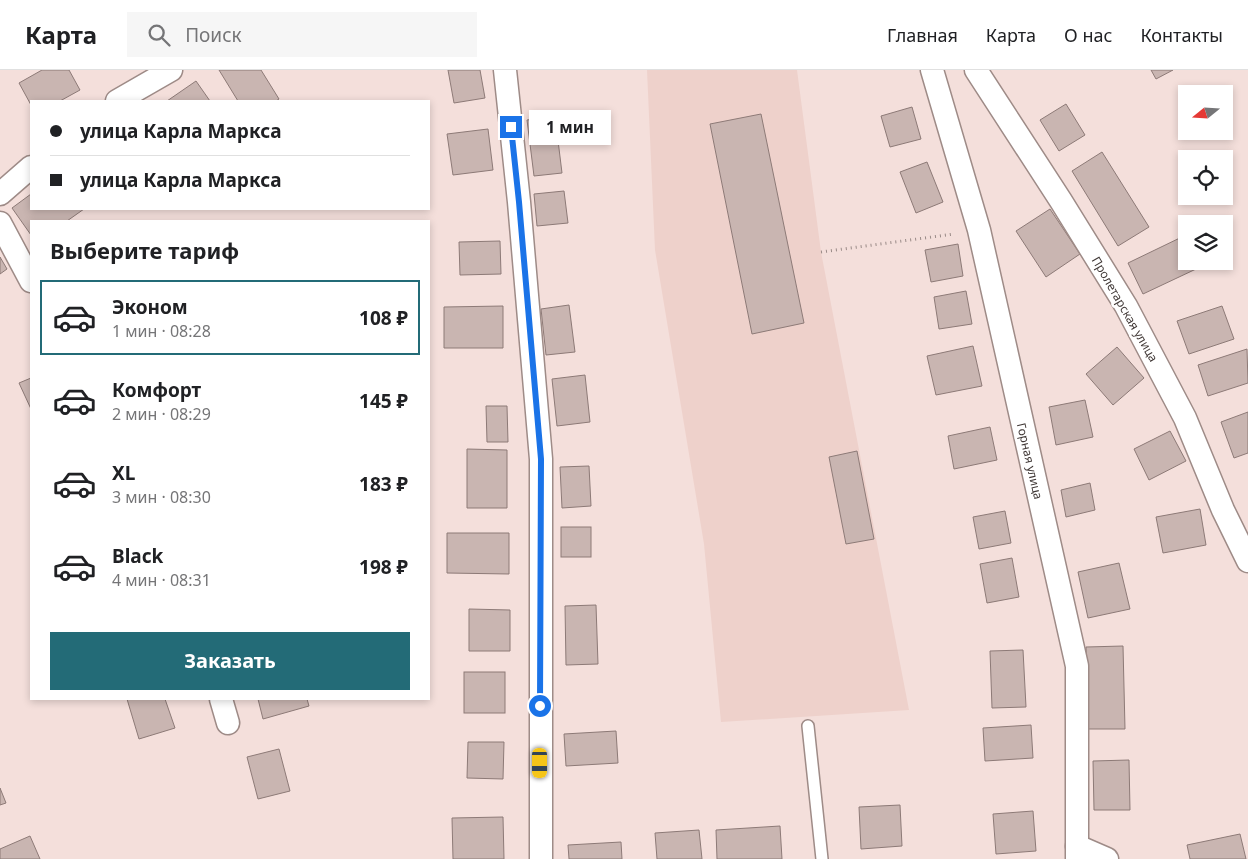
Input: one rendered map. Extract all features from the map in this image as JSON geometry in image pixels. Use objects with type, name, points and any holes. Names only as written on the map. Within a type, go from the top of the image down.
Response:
[{"type":"street","points":[[119,100],[171,70]]},
{"type":"street","points":[[505,70],[519,202],[541,459],[541,859]]},
{"type":"street","name":"Горная улица","points":[[932,70],[979,230],[1076,666],[1077,853]]},
{"type":"street","name":"Пролетарская улица","points":[[976,70],[1126,306],[1185,418],[1223,510],[1248,560]]},
{"type":"street","points":[[0,194],[30,167]]},
{"type":"street","points":[[0,223],[30,279]]},
{"type":"street","points":[[221,700],[228,723]]},
{"type":"street","points":[[1077,853],[1107,859]]},
{"type":"lane","points":[[808,726],[822,859]]},
{"type":"path","points":[[821,252],[979,230]]},
{"type":"shaded area","points":[[647,70],[797,70],[821,252],[909,710],[721,722],[704,544],[655,250]]},
{"type":"building","points":[[42,70],[69,70],[80,90],[62,100],[30,100],[30,103],[19,83]]},
{"type":"building","points":[[219,70],[261,70],[279,99],[278,100],[237,100]]},
{"type":"building","points":[[448,70],[480,70],[485,98],[454,103]]},
{"type":"building","points":[[1151,70],[1173,70],[1156,79]]},
{"type":"building","points":[[196,81],[209,100],[168,100]]},
{"type":"building","points":[[1066,104],[1085,135],[1059,151],[1040,120]]},
{"type":"building","points":[[912,107],[921,139],[890,147],[881,116]]},
{"type":"building","points":[[761,114],[804,323],[752,334],[710,124]]},
{"type":"building","points":[[555,116],[562,173],[534,176],[527,120]]},
{"type":"building","points":[[488,129],[493,170],[453,175],[447,134]]},
{"type":"building","points":[[1102,152],[1149,227],[1118,246],[1072,171]]},
{"type":"building","points":[[927,162],[943,202],[916,213],[900,172]]},
{"type":"building","points":[[564,191],[568,223],[537,226],[534,194]]},
{"type":"building","points":[[30,195],[30,210],[83,210],[68,220],[30,220],[30,234],[12,208]]},
{"type":"building","points":[[1050,209],[1080,254],[1046,277],[1016,231]]},
{"type":"building","points":[[1178,239],[1178,270],[1194,270],[1143,294],[1128,263]]},
{"type":"building","points":[[500,241],[501,274],[460,275],[459,242]]},
{"type":"building","points":[[958,244],[963,276],[931,282],[925,250]]},
{"type":"building","points":[[0,257],[7,269],[0,274]]},
{"type":"building","points":[[966,291],[972,324],[939,329],[934,297]]},
{"type":"building","points":[[569,305],[575,352],[546,355],[541,309]]},
{"type":"building","points":[[503,306],[503,348],[444,348],[444,307]]},
{"type":"building","points":[[1222,306],[1234,339],[1189,354],[1177,321]]},
{"type":"building","points":[[973,346],[982,386],[936,395],[927,356]]},
{"type":"building","points":[[1117,347],[1144,378],[1113,405],[1086,374]]},
{"type":"building","points":[[1247,349],[1248,383],[1208,396],[1198,365]]},
{"type":"building","points":[[585,375],[590,422],[557,426],[552,379]]},
{"type":"building","points":[[30,378],[30,407],[19,383]]},
{"type":"building","points":[[1085,400],[1093,437],[1056,445],[1049,407]]},
{"type":"building","points":[[486,406],[507,406],[508,442],[487,442]]},
{"type":"building","points":[[1248,412],[1248,453],[1234,458],[1221,422]]},
{"type":"building","points":[[990,427],[997,460],[954,469],[948,436]]},
{"type":"building","points":[[1170,431],[1186,461],[1149,480],[1134,449]]},
{"type":"building","points":[[467,449],[507,450],[507,508],[467,508]]},
{"type":"building","points":[[857,451],[874,539],[846,544],[829,457]]},
{"type":"building","points":[[589,466],[591,506],[562,508],[560,467]]},
{"type":"building","points":[[1090,483],[1095,510],[1066,517],[1061,490]]},
{"type":"building","points":[[1200,509],[1206,545],[1163,553],[1156,517]]},
{"type":"building","points":[[1005,511],[1011,543],[979,549],[973,517]]},
{"type":"building","points":[[561,527],[591,527],[591,557],[561,557]]},
{"type":"building","points":[[447,533],[509,533],[509,574],[447,573]]},
{"type":"building","points":[[1012,558],[1019,597],[987,603],[980,564]]},
{"type":"building","points":[[1119,563],[1130,609],[1088,618],[1078,572]]},
{"type":"building","points":[[596,605],[598,664],[566,665],[565,606]]},
{"type":"building","points":[[469,609],[510,610],[510,651],[469,651]]},
{"type":"building","points":[[1123,646],[1125,729],[1088,729],[1086,647]]},
{"type":"building","points":[[1023,650],[1026,707],[992,708],[990,651]]},
{"type":"building","points":[[464,672],[505,672],[505,713],[464,713]]},
{"type":"building","points":[[127,700],[165,700],[175,728],[139,739]]},
{"type":"building","points":[[258,700],[307,700],[309,706],[263,719]]},
{"type":"building","points":[[1031,725],[1033,758],[985,761],[983,728]]},
{"type":"building","points":[[616,731],[618,763],[566,766],[564,734]]},
{"type":"building","points":[[468,742],[504,742],[503,779],[467,778]]},
{"type":"building","points":[[279,749],[290,791],[258,799],[247,757]]},
{"type":"building","points":[[1129,760],[1130,810],[1094,810],[1093,761]]},
{"type":"building","points":[[0,788],[6,803],[0,805]]},
{"type":"building","points":[[900,805],[902,846],[861,849],[859,807]]},
{"type":"building","points":[[1033,811],[1036,851],[996,854],[993,814]]},
{"type":"building","points":[[503,817],[504,859],[453,859],[452,818]]},
{"type":"building","points":[[780,826],[782,859],[717,859],[716,830]]},
{"type":"building","points":[[699,830],[702,859],[657,859],[655,833]]},
{"type":"building","points":[[1240,834],[1246,859],[1190,859],[1187,845]]},
{"type":"building","points":[[30,836],[40,859],[0,859],[0,849]]},
{"type":"building","points":[[621,842],[622,859],[569,859],[568,845]]},
{"type":"route","points":[[511,127],[541,459],[540,706]]}]
